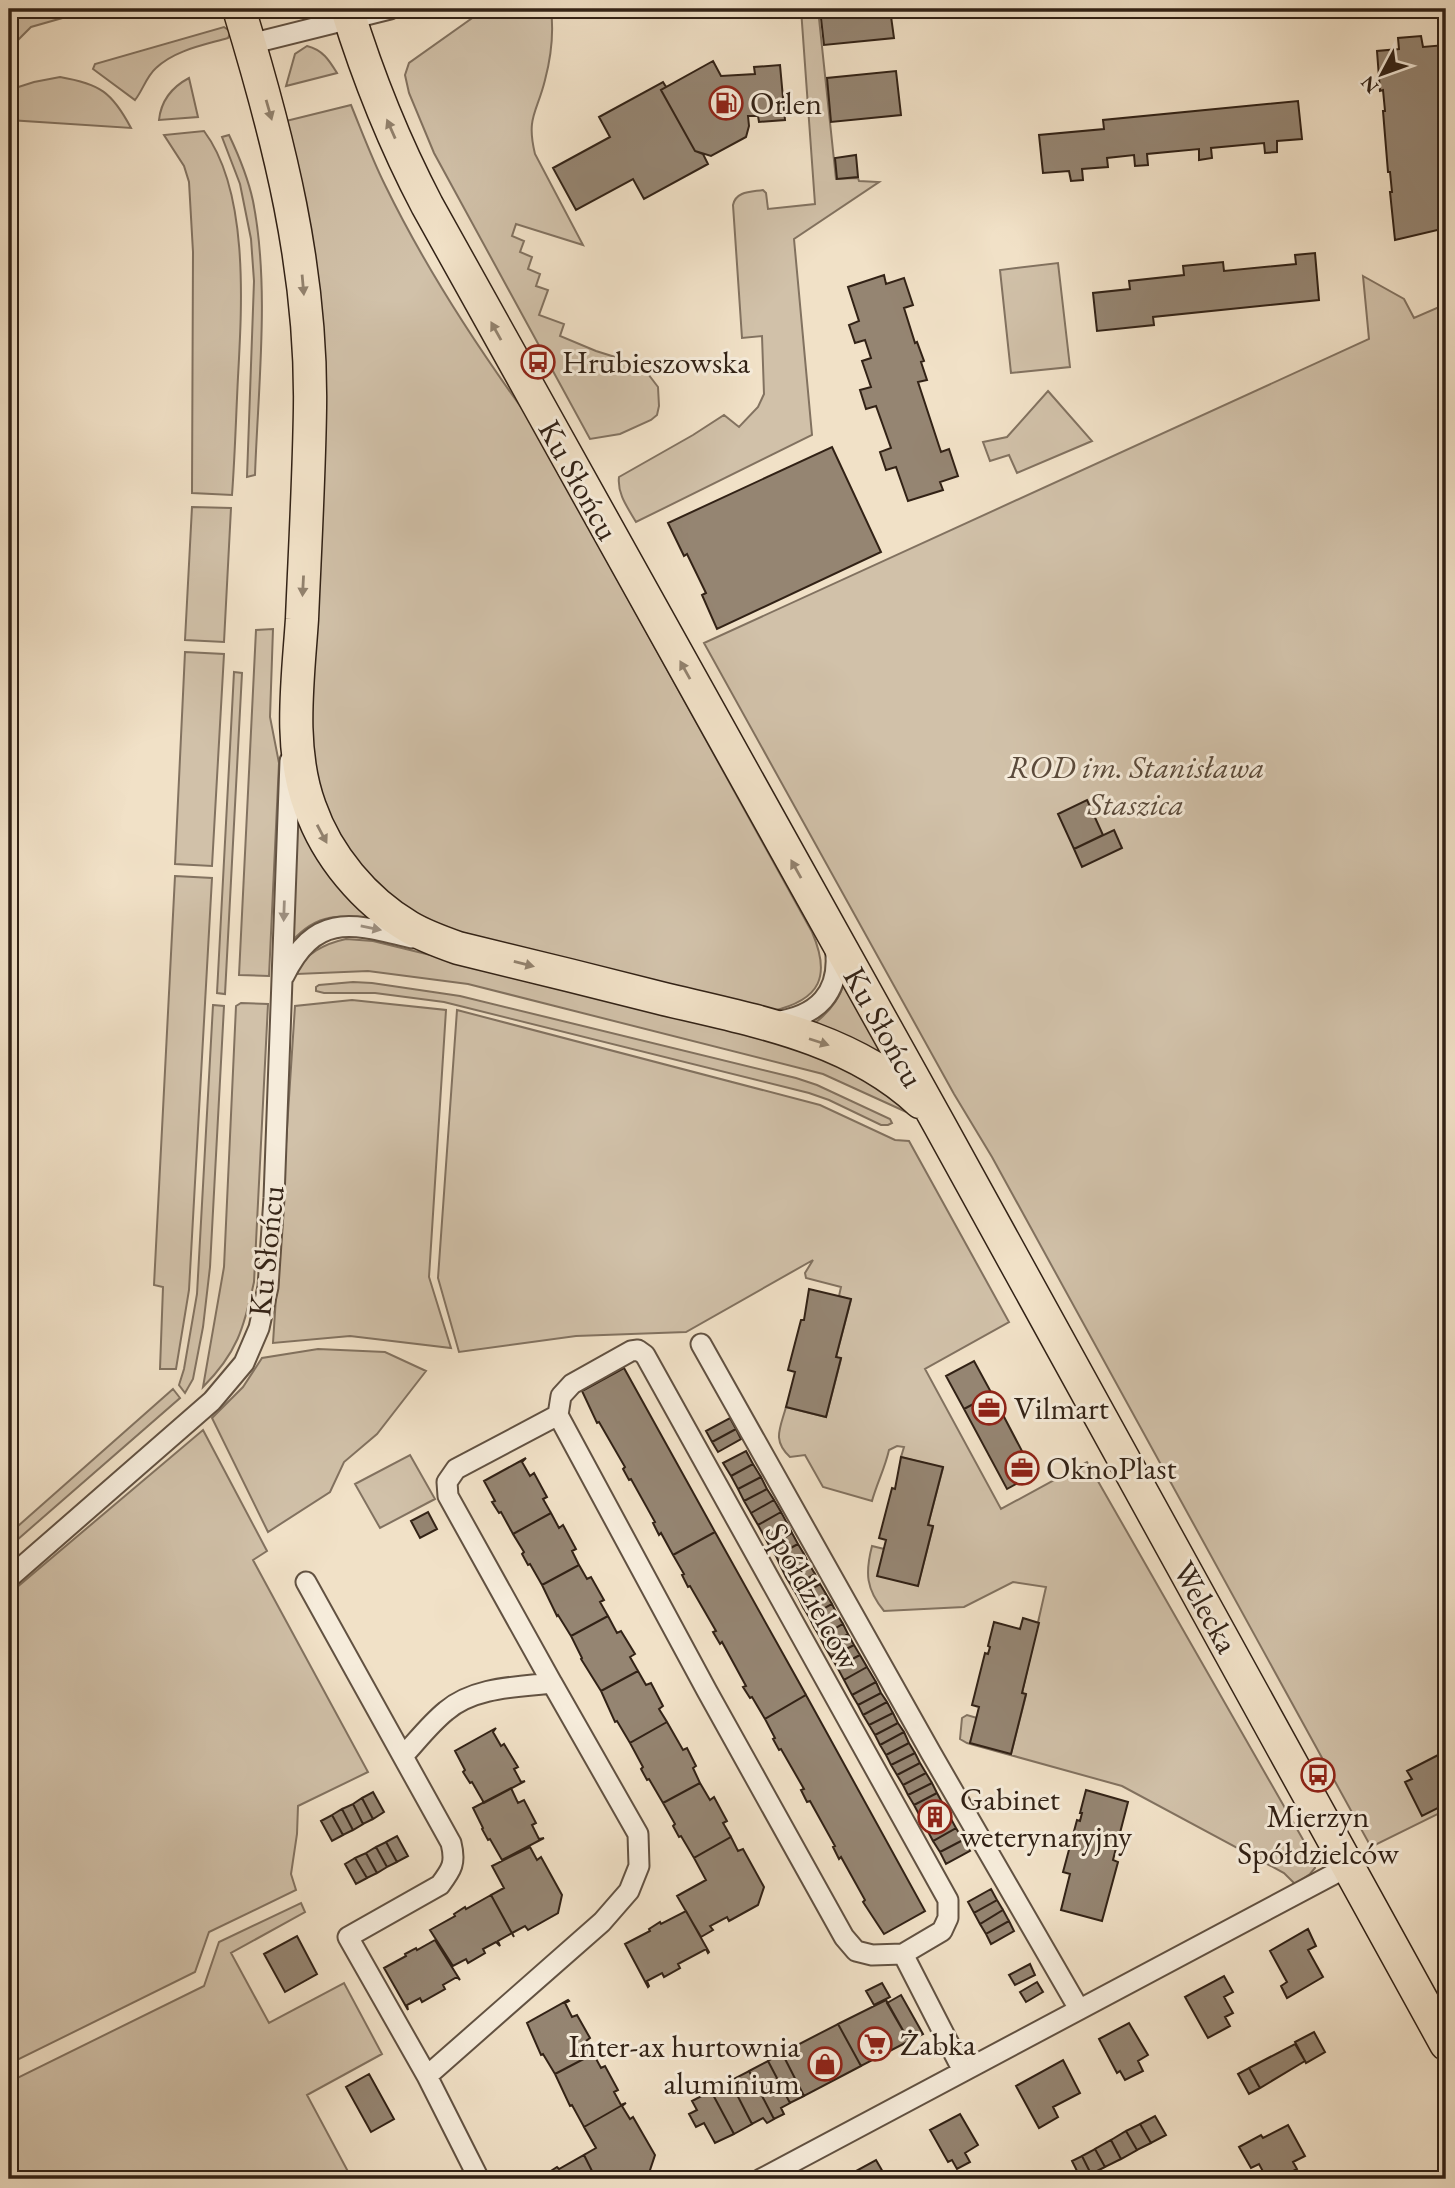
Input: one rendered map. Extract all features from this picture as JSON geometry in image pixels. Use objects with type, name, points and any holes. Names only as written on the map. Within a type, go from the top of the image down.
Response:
[{"type":"main road","name":"Ku Słońcu","points":[[239,9],[285,175],[301,270],[310,405],[298,696],[299,762],[311,810],[337,860],[360,887],[396,918],[429,937],[458,948],[754,1021],[828,1044],[855,1056],[909,1093],[939,1124]]},
{"type":"main road","name":"Ku Słońcu","points":[[349,14],[377,98],[427,205],[964,1170]]},
{"type":"main road","name":"Welecka","points":[[964,1170],[1446,2044]]},
{"type":"street","points":[[250,44],[349,14],[390,9]]},
{"type":"street","name":"Ku Słońcu","points":[[9,1578],[201,1412],[230,1382],[250,1352],[266,1302],[270,1268],[288,779],[298,696]]},
{"type":"street","name":"Ku Słońcu","points":[[281,984],[295,955],[305,943],[321,933],[348,925],[458,948]]},
{"type":"street","name":"Ku Słońcu","points":[[754,1021],[793,1019],[806,1014],[822,1001],[832,988],[836,964],[834,942],[829,929]]},
{"type":"street","name":"Spółdzielców","points":[[701,1344],[1079,2009]]},
{"type":"street","name":"Spółdzielców","points":[[638,1350],[645,1355],[948,1900],[948,1918],[943,1931],[903,1954],[872,1955],[856,1951],[844,1937],[558,1415],[561,1396],[572,1384],[631,1351],[638,1350]]},
{"type":"street","points":[[427,2076],[602,1922],[629,1891],[639,1866],[638,1834],[448,1496],[447,1482],[456,1469],[558,1415]]},
{"type":"street","points":[[306,1582],[451,1843],[455,1857],[450,1872],[440,1885],[348,1937],[427,2076],[479,2179]]},
{"type":"street","points":[[404,1755],[447,1710],[472,1696],[502,1688],[552,1682]]},
{"type":"street","points":[[761,2179],[1349,1866]]},
{"type":"street","points":[[903,1954],[962,2071]]},
{"type":"green space","points":[[9,9],[94,9],[31,27],[9,49]]},
{"type":"green space","points":[[485,9],[551,10],[550,54],[532,123],[533,142],[535,154],[583,245],[516,224],[512,236],[524,241],[520,252],[532,257],[528,269],[540,274],[536,286],[548,290],[539,315],[564,324],[560,336],[631,362],[645,370],[658,387],[657,415],[620,434],[590,439],[434,153],[409,93],[405,75],[409,63]]},
{"type":"green space","points":[[801,9],[818,9],[836,179],[858,178],[859,181],[879,182],[794,239],[812,435],[636,522],[621,495],[619,477],[724,415],[739,427],[758,407],[764,394],[762,336],[742,338],[733,205],[741,195],[763,190],[766,193],[768,209],[815,204]]},
{"type":"green space","points":[[224,27],[231,32],[228,38],[181,52],[156,68],[135,100],[93,69],[95,64]]},
{"type":"green space","points":[[307,46],[321,53],[337,73],[286,86],[295,54]]},
{"type":"green space","points":[[60,77],[85,83],[103,92],[118,106],[131,128],[9,120],[9,90]]},
{"type":"green space","points":[[189,78],[198,117],[159,120],[168,95]]},
{"type":"green space","points":[[351,105],[380,175],[416,244],[468,331],[526,414],[812,932],[821,961],[821,973],[818,984],[802,1000],[772,1011],[444,928],[403,906],[373,881],[345,846],[327,812],[312,757],[311,698],[326,410],[306,217],[286,121]]},
{"type":"green space","points":[[204,131],[219,156],[229,185],[236,216],[239,250],[241,317],[232,495],[192,493],[193,252],[189,182],[184,166],[164,135]]},
{"type":"green space","points":[[229,135],[251,192],[261,268],[262,337],[255,475],[247,477],[254,281],[251,239],[240,184],[222,137]]},
{"type":"green space","points":[[1058,263],[1070,367],[1011,373],[1000,270]]},
{"type":"green space","name":"ROD im. Stanisława Staszica","points":[[1363,276],[1404,299],[1414,318],[1446,304],[1446,1810],[1371,1847],[992,1157],[954,1094],[704,643],[1369,339]]},
{"type":"green space","points":[[1048,391],[1092,441],[1017,473],[1009,455],[990,461],[983,442],[1007,437]]},
{"type":"green space","points":[[192,507],[231,508],[224,642],[185,640]]},
{"type":"green space","points":[[273,629],[270,717],[279,763],[269,976],[239,975],[256,630]]},
{"type":"green space","points":[[185,652],[224,654],[212,866],[175,864]]},
{"type":"green space","points":[[234,672],[242,673],[225,994],[217,993]]},
{"type":"green space","points":[[297,816],[375,922],[351,917],[320,920],[292,941]]},
{"type":"green space","points":[[175,876],[212,878],[189,1290],[176,1369],[160,1369],[163,1287],[154,1285]]},
{"type":"green space","points":[[346,939],[373,941],[812,1051],[857,1070],[913,1115],[823,1074],[468,984],[368,971],[297,974],[304,961],[316,950]]},
{"type":"green space","points":[[353,982],[460,996],[796,1078],[890,1119],[892,1123],[881,1125],[809,1093],[444,1002],[375,993],[316,991],[319,985]]},
{"type":"green space","points":[[844,984],[889,1067],[812,1025],[832,1007]]},
{"type":"green space","points":[[352,1000],[446,1010],[429,1277],[451,1348],[350,1336],[273,1343],[295,1006]]},
{"type":"green space","points":[[241,1003],[268,1004],[254,1282],[247,1313],[237,1339],[224,1363],[203,1387],[224,1267],[236,1006]]},
{"type":"green space","points":[[213,1005],[224,1006],[210,1267],[193,1379],[185,1393],[179,1385],[197,1294]]},
{"type":"green space","points":[[457,1010],[820,1105],[895,1140],[909,1141],[1009,1322],[925,1369],[1001,1509],[1087,1462],[1313,1857],[1315,1868],[1310,1874],[1295,1884],[1284,1873],[1122,1786],[967,1743],[960,1739],[962,1718],[967,1715],[977,1718],[970,1743],[1011,1754],[1026,1695],[1022,1693],[1046,1587],[1013,1582],[964,1607],[884,1611],[878,1603],[870,1588],[868,1573],[872,1546],[884,1549],[918,1585],[933,1527],[928,1525],[943,1468],[901,1457],[904,1447],[897,1446],[889,1450],[872,1501],[823,1487],[805,1455],[790,1457],[784,1451],[779,1434],[786,1407],[826,1417],[841,1359],[836,1357],[851,1300],[839,1296],[841,1287],[806,1278],[805,1273],[813,1260],[686,1332],[576,1336],[459,1352],[438,1278]]},
{"type":"green space","points":[[318,1349],[385,1352],[426,1371],[377,1434],[344,1462],[330,1492],[268,1532],[212,1418],[243,1387],[262,1358]]},
{"type":"green space","points":[[173,1389],[180,1398],[9,1547],[9,1534]]},
{"type":"green space","points":[[203,1430],[267,1551],[253,1560],[368,1772],[298,1806],[291,1874],[296,1890],[209,1932],[195,1972],[9,2064],[9,1594]]},
{"type":"green space","points":[[410,1455],[435,1499],[380,1528],[355,1484]]},
{"type":"green space","points":[[301,1903],[305,1912],[231,1953],[269,2023],[344,1983],[382,2054],[307,2095],[352,2179],[9,2179],[9,2082],[204,1986],[219,1942]]},
{"type":"building","points":[[820,9],[890,9],[894,38],[824,45]]},
{"type":"building","points":[[1421,36],[1423,47],[1445,45],[1446,228],[1395,240],[1383,90],[1380,91],[1377,51],[1399,49],[1398,38]]},
{"type":"building","name":"Orlen","points":[[713,61],[721,76],[755,74],[754,67],[780,65],[785,120],[759,122],[758,116],[748,116],[746,137],[711,156],[695,151],[661,90]]},
{"type":"building","points":[[896,71],[901,115],[831,122],[827,78]]},
{"type":"building","points":[[663,82],[666,87],[661,90],[695,151],[703,154],[708,164],[644,199],[633,179],[576,210],[553,168],[610,137],[599,117]]},
{"type":"building","points":[[1298,101],[1302,139],[1277,141],[1277,152],[1265,153],[1264,143],[1211,148],[1212,158],[1199,160],[1199,149],[1147,154],[1148,165],[1135,166],[1134,155],[1107,158],[1108,167],[1082,169],[1083,180],[1071,181],[1069,171],[1043,173],[1039,135],[1104,129],[1103,120]]},
{"type":"building","points":[[856,155],[858,177],[837,179],[835,158]]},
{"type":"building","points":[[1315,253],[1319,300],[1153,317],[1154,325],[1097,331],[1093,293],[1130,289],[1129,281],[1184,275],[1183,266],[1223,262],[1224,271],[1296,264],[1295,255]]},
{"type":"building","points":[[884,275],[886,284],[904,278],[913,305],[904,308],[924,361],[921,362],[927,380],[918,382],[941,452],[949,449],[958,476],[940,482],[943,490],[908,501],[896,467],[886,470],[880,452],[891,448],[876,406],[866,409],[860,390],[871,387],[862,361],[871,358],[865,340],[855,343],[849,325],[859,321],[848,287]]},
{"type":"building","points":[[832,447],[881,552],[717,629],[702,595],[706,593],[668,523]]},
{"type":"building","points":[[1087,800],[1103,835],[1074,849],[1058,814]]},
{"type":"building","points":[[1114,830],[1122,848],[1082,867],[1074,849]]},
{"type":"building","points":[[809,1289],[851,1299],[836,1357],[841,1358],[826,1417],[786,1407],[795,1372],[788,1370],[801,1320],[804,1320]]},
{"type":"building","points":[[974,1361],[992,1394],[964,1409],[946,1376]]},
{"type":"building","points":[[624,1368],[715,1532],[673,1555],[661,1533],[659,1535],[653,1523],[655,1522],[631,1479],[629,1480],[623,1469],[625,1467],[599,1422],[597,1423],[582,1391]]},
{"type":"building","points":[[992,1394],[1034,1474],[1007,1489],[964,1409]]},
{"type":"building","points":[[730,1418],[736,1429],[712,1442],[706,1431]]},
{"type":"building","points":[[736,1429],[741,1439],[718,1452],[712,1442]]},
{"type":"building","points":[[746,1451],[753,1464],[731,1476],[723,1463]]},
{"type":"building","points":[[901,1457],[943,1467],[928,1525],[933,1526],[918,1586],[877,1576],[886,1540],[879,1538],[892,1488],[895,1489]]},
{"type":"building","points":[[526,1458],[522,1462],[530,1476],[534,1473],[547,1497],[543,1499],[551,1513],[513,1534],[492,1502],[495,1501],[484,1481]]},
{"type":"building","points":[[753,1464],[761,1477],[738,1489],[731,1476]]},
{"type":"building","points":[[761,1477],[767,1489],[744,1501],[738,1489]]},
{"type":"building","points":[[767,1489],[774,1500],[751,1513],[744,1501]]},
{"type":"building","points":[[774,1500],[781,1512],[758,1525],[751,1513]]},
{"type":"building","points":[[428,1512],[437,1529],[420,1538],[411,1521]]},
{"type":"building","points":[[781,1512],[787,1523],[764,1536],[758,1525]]},
{"type":"building","points":[[551,1513],[559,1528],[563,1525],[576,1549],[572,1551],[579,1565],[542,1585],[530,1564],[528,1565],[513,1534]]},
{"type":"building","points":[[787,1523],[792,1533],[770,1547],[764,1536]]},
{"type":"building","points":[[715,1532],[806,1695],[765,1719],[743,1687],[746,1686],[722,1642],[720,1644],[713,1632],[716,1631],[690,1586],[688,1587],[673,1555]]},
{"type":"building","points":[[792,1533],[798,1544],[776,1556],[770,1547]]},
{"type":"building","points":[[798,1544],[804,1554],[781,1567],[776,1556]]},
{"type":"building","points":[[804,1554],[809,1564],[786,1577],[781,1567]]},
{"type":"building","points":[[809,1564],[815,1574],[792,1587],[786,1577]]},
{"type":"building","points":[[579,1565],[587,1579],[591,1577],[604,1600],[600,1602],[608,1616],[571,1636],[557,1616],[542,1585]]},
{"type":"building","points":[[815,1574],[820,1584],[798,1597],[792,1587]]},
{"type":"building","points":[[820,1584],[826,1594],[803,1607],[798,1597]]},
{"type":"building","points":[[826,1594],[832,1604],[809,1617],[803,1607]]},
{"type":"building","points":[[832,1604],[837,1614],[814,1627],[809,1617]]},
{"type":"building","points":[[837,1614],[843,1624],[820,1637],[814,1627]]},
{"type":"building","points":[[608,1616],[617,1633],[621,1631],[635,1654],[630,1657],[638,1671],[601,1691],[581,1659],[571,1636]]},
{"type":"building","points":[[1023,1618],[1039,1623],[1022,1693],[1026,1694],[1011,1754],[970,1743],[979,1707],[972,1705],[985,1653],[988,1654],[990,1647],[988,1646],[994,1622],[1020,1629]]},
{"type":"building","points":[[843,1624],[848,1634],[825,1647],[820,1637]]},
{"type":"building","points":[[848,1634],[854,1645],[831,1657],[825,1647]]},
{"type":"building","points":[[854,1645],[860,1655],[837,1667],[831,1657]]},
{"type":"building","points":[[860,1655],[867,1667],[844,1680],[837,1667]]},
{"type":"building","points":[[867,1667],[876,1682],[852,1695],[844,1680]]},
{"type":"building","points":[[638,1671],[646,1685],[651,1683],[663,1706],[659,1709],[667,1722],[630,1743],[617,1721],[615,1722],[601,1691]]},
{"type":"building","points":[[876,1682],[881,1693],[858,1705],[852,1695]]},
{"type":"building","points":[[881,1693],[887,1702],[863,1715],[858,1705]]},
{"type":"building","points":[[806,1695],[925,1911],[884,1934],[863,1902],[865,1900],[841,1857],[839,1859],[833,1847],[835,1846],[810,1801],[807,1802],[801,1790],[804,1789],[781,1749],[779,1750],[765,1719]]},
{"type":"building","points":[[887,1702],[893,1713],[869,1725],[863,1715]]},
{"type":"building","points":[[893,1713],[898,1723],[875,1735],[869,1725]]},
{"type":"building","points":[[667,1722],[683,1750],[687,1748],[696,1766],[693,1768],[700,1783],[663,1803],[649,1779],[647,1780],[630,1743]]},
{"type":"building","points":[[898,1723],[904,1732],[880,1745],[875,1735]]},
{"type":"building","points":[[496,1728],[493,1732],[518,1767],[514,1769],[521,1782],[525,1781],[484,1803],[463,1772],[465,1770],[455,1751]]},
{"type":"building","points":[[904,1732],[909,1743],[886,1755],[880,1745]]},
{"type":"building","points":[[909,1743],[915,1753],[891,1765],[886,1755]]},
{"type":"building","points":[[1446,1751],[1446,1804],[1422,1816],[1405,1782],[1412,1779],[1407,1771]]},
{"type":"building","points":[[915,1753],[920,1763],[897,1775],[891,1765]]},
{"type":"building","points":[[920,1763],[926,1773],[903,1785],[897,1775]]},
{"type":"building","points":[[926,1773],[932,1783],[908,1795],[903,1785]]},
{"type":"building","points":[[700,1783],[710,1800],[714,1797],[727,1821],[723,1823],[731,1837],[694,1858],[681,1836],[679,1837],[663,1803]]},
{"type":"building","points":[[932,1783],[937,1793],[914,1805],[908,1795]]},
{"type":"building","points":[[511,1788],[518,1803],[524,1800],[536,1823],[532,1825],[539,1839],[544,1838],[502,1860],[490,1839],[488,1840],[473,1808]]},
{"type":"building","points":[[1086,1790],[1128,1802],[1113,1860],[1118,1862],[1102,1921],[1061,1910],[1070,1874],[1063,1872],[1077,1820],[1080,1821]]},
{"type":"building","points":[[373,1792],[384,1812],[373,1819],[362,1798]]},
{"type":"building","name":"Gabinet weterynaryjny","points":[[937,1793],[956,1828],[933,1841],[914,1805]]},
{"type":"building","points":[[362,1798],[373,1819],[363,1824],[353,1804]]},
{"type":"building","points":[[353,1804],[363,1824],[353,1830],[342,1809]]},
{"type":"building","points":[[342,1809],[353,1830],[343,1835],[332,1815]]},
{"type":"building","points":[[332,1815],[343,1835],[332,1841],[321,1821]]},
{"type":"building","points":[[956,1828],[963,1840],[940,1852],[933,1841]]},
{"type":"building","points":[[397,1836],[408,1856],[397,1862],[386,1842]]},
{"type":"building","points":[[731,1837],[738,1851],[743,1849],[764,1887],[758,1905],[729,1921],[727,1917],[710,1926],[713,1930],[701,1937],[677,1896],[706,1880],[694,1858]]},
{"type":"building","points":[[963,1840],[970,1851],[946,1864],[940,1852]]},
{"type":"building","points":[[386,1842],[397,1862],[387,1867],[376,1847]]},
{"type":"building","points":[[376,1847],[387,1867],[377,1873],[366,1853]]},
{"type":"building","points":[[530,1847],[537,1860],[541,1857],[562,1895],[558,1913],[528,1930],[525,1926],[512,1933],[514,1937],[491,1895],[504,1888],[492,1866]]},
{"type":"building","points":[[366,1853],[377,1873],[367,1878],[355,1858]]},
{"type":"building","points":[[355,1858],[367,1878],[356,1884],[345,1864]]},
{"type":"building","points":[[991,1889],[997,1900],[974,1913],[968,1902]]},
{"type":"building","points":[[491,1895],[512,1933],[498,1941],[500,1946],[496,1942],[483,1949],[485,1953],[468,1963],[466,1959],[453,1966],[430,1930],[465,1907],[466,1909]]},
{"type":"building","points":[[997,1900],[1003,1910],[980,1924],[974,1913]]},
{"type":"building","points":[[1003,1910],[1009,1921],[986,1934],[980,1924]]},
{"type":"building","points":[[686,1911],[709,1952],[706,1949],[678,1964],[680,1968],[664,1977],[662,1973],[647,1981],[648,1987],[625,1944],[650,1931],[649,1929],[660,1922],[661,1924]]},
{"type":"building","points":[[1009,1921],[1014,1931],[991,1944],[986,1934]]},
{"type":"building","points":[[1308,1929],[1316,1946],[1308,1950],[1323,1977],[1287,1998],[1281,1986],[1287,1982],[1270,1951]]},
{"type":"building","points":[[297,1936],[317,1974],[285,1992],[264,1954]]},
{"type":"building","points":[[435,1940],[460,1980],[457,1977],[443,1985],[445,1989],[422,2002],[420,1998],[407,2005],[408,2010],[384,1968],[406,1956],[405,1954]]},
{"type":"building","points":[[1030,1964],[1035,1975],[1015,1985],[1009,1975]]},
{"type":"building","points":[[1224,1976],[1233,1992],[1224,1997],[1233,2013],[1225,2017],[1230,2026],[1208,2038],[1185,1997]]},
{"type":"building","points":[[1037,1982],[1043,1992],[1026,2002],[1020,1992]]},
{"type":"building","points":[[882,1983],[890,1997],[874,2005],[866,1991]]},
{"type":"building","points":[[901,1995],[923,2034],[909,2041],[887,2003]]},
{"type":"building","points":[[568,2000],[565,2003],[572,2017],[577,2015],[590,2038],[586,2041],[593,2054],[597,2052],[555,2074],[543,2054],[541,2055],[527,2023]]},
{"type":"building","points":[[886,2000],[909,2041],[861,2066],[838,2024]]},
{"type":"building","points":[[1129,2023],[1148,2055],[1138,2061],[1143,2071],[1125,2080],[1120,2071],[1117,2073],[1099,2039]]},
{"type":"building","points":[[838,2024],[861,2066],[804,2096],[782,2053]]},
{"type":"building","points":[[1314,2032],[1325,2052],[1306,2063],[1295,2042]]},
{"type":"building","points":[[1295,2044],[1305,2061],[1260,2088],[1249,2068]]},
{"type":"building","points":[[597,2052],[594,2055],[601,2068],[605,2066],[618,2090],[614,2092],[621,2105],[626,2103],[584,2127],[572,2105],[570,2106],[555,2074]]},
{"type":"building","points":[[782,2053],[804,2096],[790,2103],[768,2061]]},
{"type":"building","points":[[1063,2060],[1080,2093],[1053,2107],[1058,2117],[1039,2128],[1016,2086]]},
{"type":"building","points":[[768,2061],[790,2103],[781,2108],[784,2114],[774,2119],[749,2071]]},
{"type":"building","points":[[1249,2068],[1260,2088],[1249,2094],[1238,2074]]},
{"type":"building","points":[[749,2071],[774,2119],[767,2123],[763,2118],[752,2124],[730,2081]]},
{"type":"building","points":[[369,2074],[394,2119],[371,2132],[346,2087]]},
{"type":"building","points":[[730,2081],[752,2124],[734,2134],[711,2091]]},
{"type":"building","points":[[711,2091],[734,2134],[715,2143],[704,2123],[696,2127],[689,2114],[697,2110],[692,2101]]},
{"type":"building","points":[[626,2103],[622,2106],[630,2119],[633,2117],[655,2155],[649,2173],[638,2179],[596,2179],[584,2155],[596,2148],[584,2127]]},
{"type":"building","points":[[960,2114],[978,2145],[965,2153],[970,2162],[957,2169],[952,2160],[948,2162],[930,2130]]},
{"type":"building","points":[[1155,2116],[1166,2135],[1151,2143],[1140,2124]]},
{"type":"building","points":[[1140,2124],[1151,2143],[1137,2150],[1126,2131]]},
{"type":"building","points":[[1288,2125],[1305,2156],[1293,2162],[1297,2169],[1278,2179],[1267,2179],[1259,2164],[1251,2168],[1239,2147]]},
{"type":"building","points":[[1126,2131],[1137,2150],[1121,2159],[1111,2140]]},
{"type":"building","points":[[1111,2140],[1121,2159],[1105,2167],[1095,2149]]},
{"type":"building","points":[[1095,2149],[1105,2167],[1091,2174],[1082,2156]]},
{"type":"building","points":[[584,2155],[596,2179],[540,2179],[557,2167],[559,2169]]},
{"type":"building","points":[[1082,2156],[1091,2174],[1081,2179],[1072,2161]]},
{"type":"building","points":[[876,2160],[887,2179],[845,2177]]},
{"type":"place","name":"Orlen","points":[[726,103]]},
{"type":"place","name":"Hrubieszowska","points":[[538,362]]},
{"type":"place","name":"Vilmart","points":[[989,1408]]},
{"type":"place","name":"OknoPlast","points":[[1022,1468]]},
{"type":"place","name":"Mierzyn Spółdzielców","points":[[1318,1775]]},
{"type":"place","name":"Gabinet weterynaryjny","points":[[935,1817]]},
{"type":"place","name":"Żabka","points":[[875,2044]]},
{"type":"place","name":"Inter-ax hurtownia aluminium","points":[[825,2064]]}]
